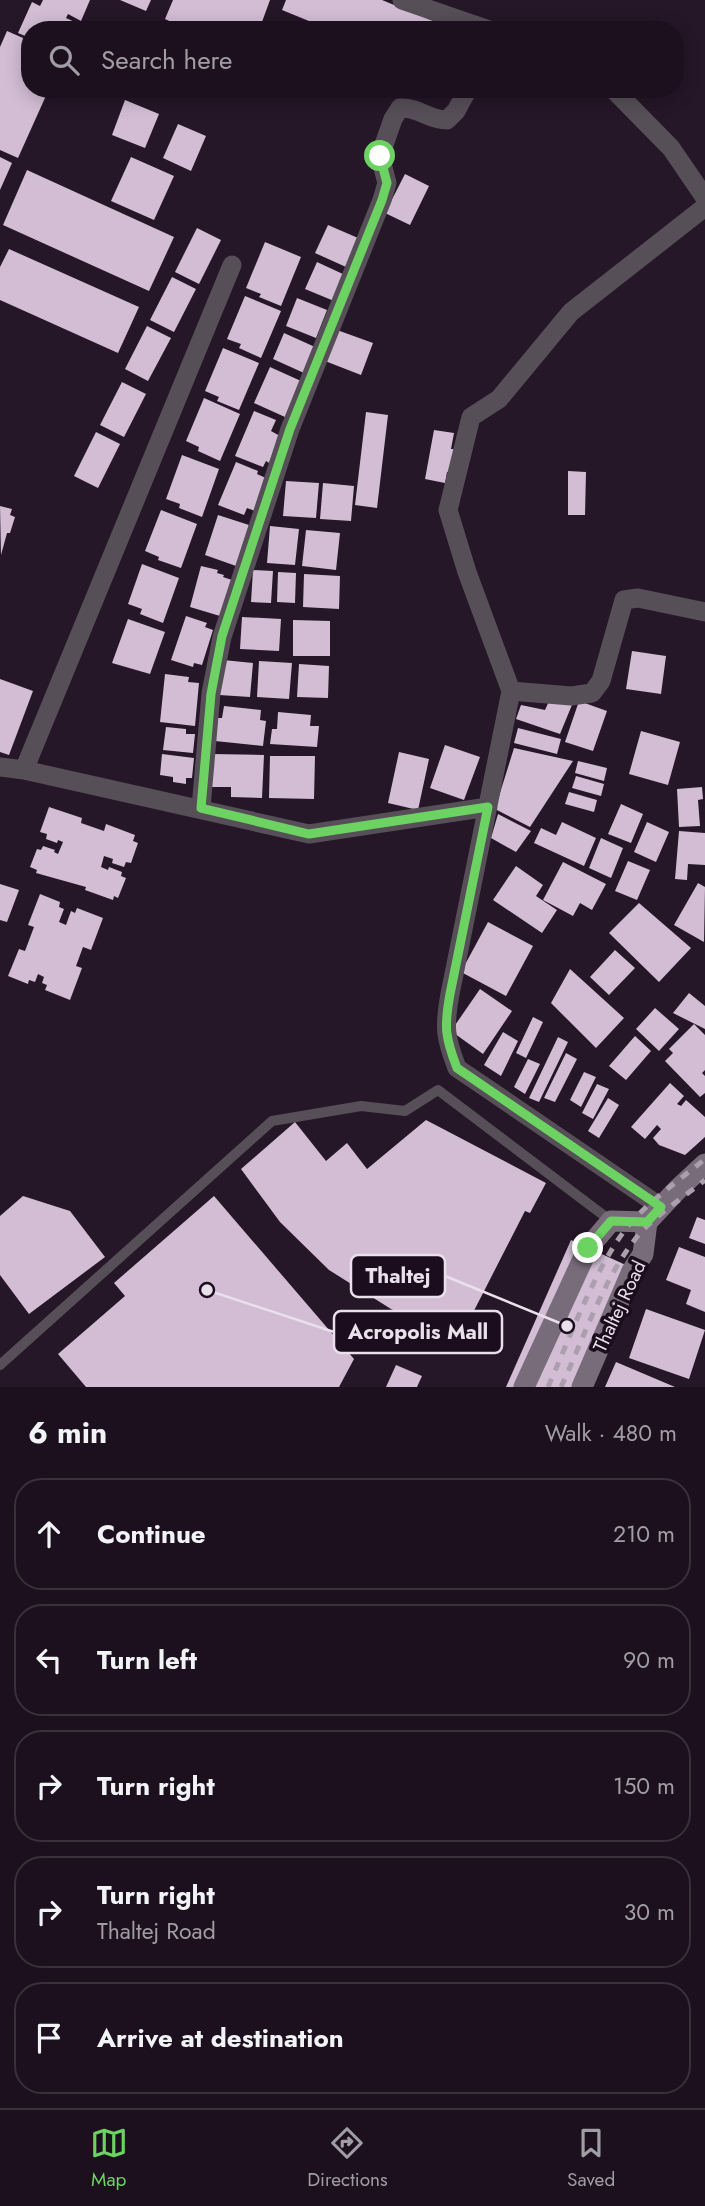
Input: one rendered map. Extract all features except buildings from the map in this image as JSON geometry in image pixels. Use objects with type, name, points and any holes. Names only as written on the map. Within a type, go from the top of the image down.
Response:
[{"type":"main road","points":[[524,1387],[588,1248],[611,1221],[654,1214],[705,1164]]},
{"type":"main road","name":"Thaltej Road","points":[[582,1387],[627,1282],[643,1254],[654,1214]]},
{"type":"street","points":[[402,0],[463,21]]},
{"type":"street","points":[[201,808],[211,694],[222,636],[290,429],[382,200],[387,183],[380,156],[393,119],[400,108],[412,108],[435,120],[447,120],[463,98]]},
{"type":"street","points":[[622,98],[671,148],[705,198]]},
{"type":"street","points":[[654,1214],[457,1068],[447,1041],[446,1019],[511,691],[467,572],[448,510],[471,416],[499,399],[571,312],[705,207]]},
{"type":"street","points":[[24,769],[232,265]]},
{"type":"street","points":[[511,691],[571,696],[592,693],[601,681],[624,600],[638,598],[705,612]]},
{"type":"street","points":[[0,767],[24,769],[309,834],[488,807]]},
{"type":"lane","points":[[0,1365],[272,1121],[361,1106],[405,1111],[438,1090],[611,1221]]},
{"type":"railway","points":[[548,1387],[587,1296],[624,1231],[654,1200],[705,1159]]},
{"type":"railway","points":[[561,1387],[608,1281],[632,1243],[646,1227],[705,1180]]},
{"type":"place","name":"Acropolis Mall","points":[[207,1290]]},
{"type":"place","name":"Thaltej","points":[[567,1326]]},
{"type":"route","points":[[380,156],[387,183],[382,200],[290,429],[222,636],[211,694],[201,808],[309,834],[488,807],[450,994],[446,1019],[447,1041],[457,1068],[661,1207],[647,1222],[611,1221],[588,1248]]}]
